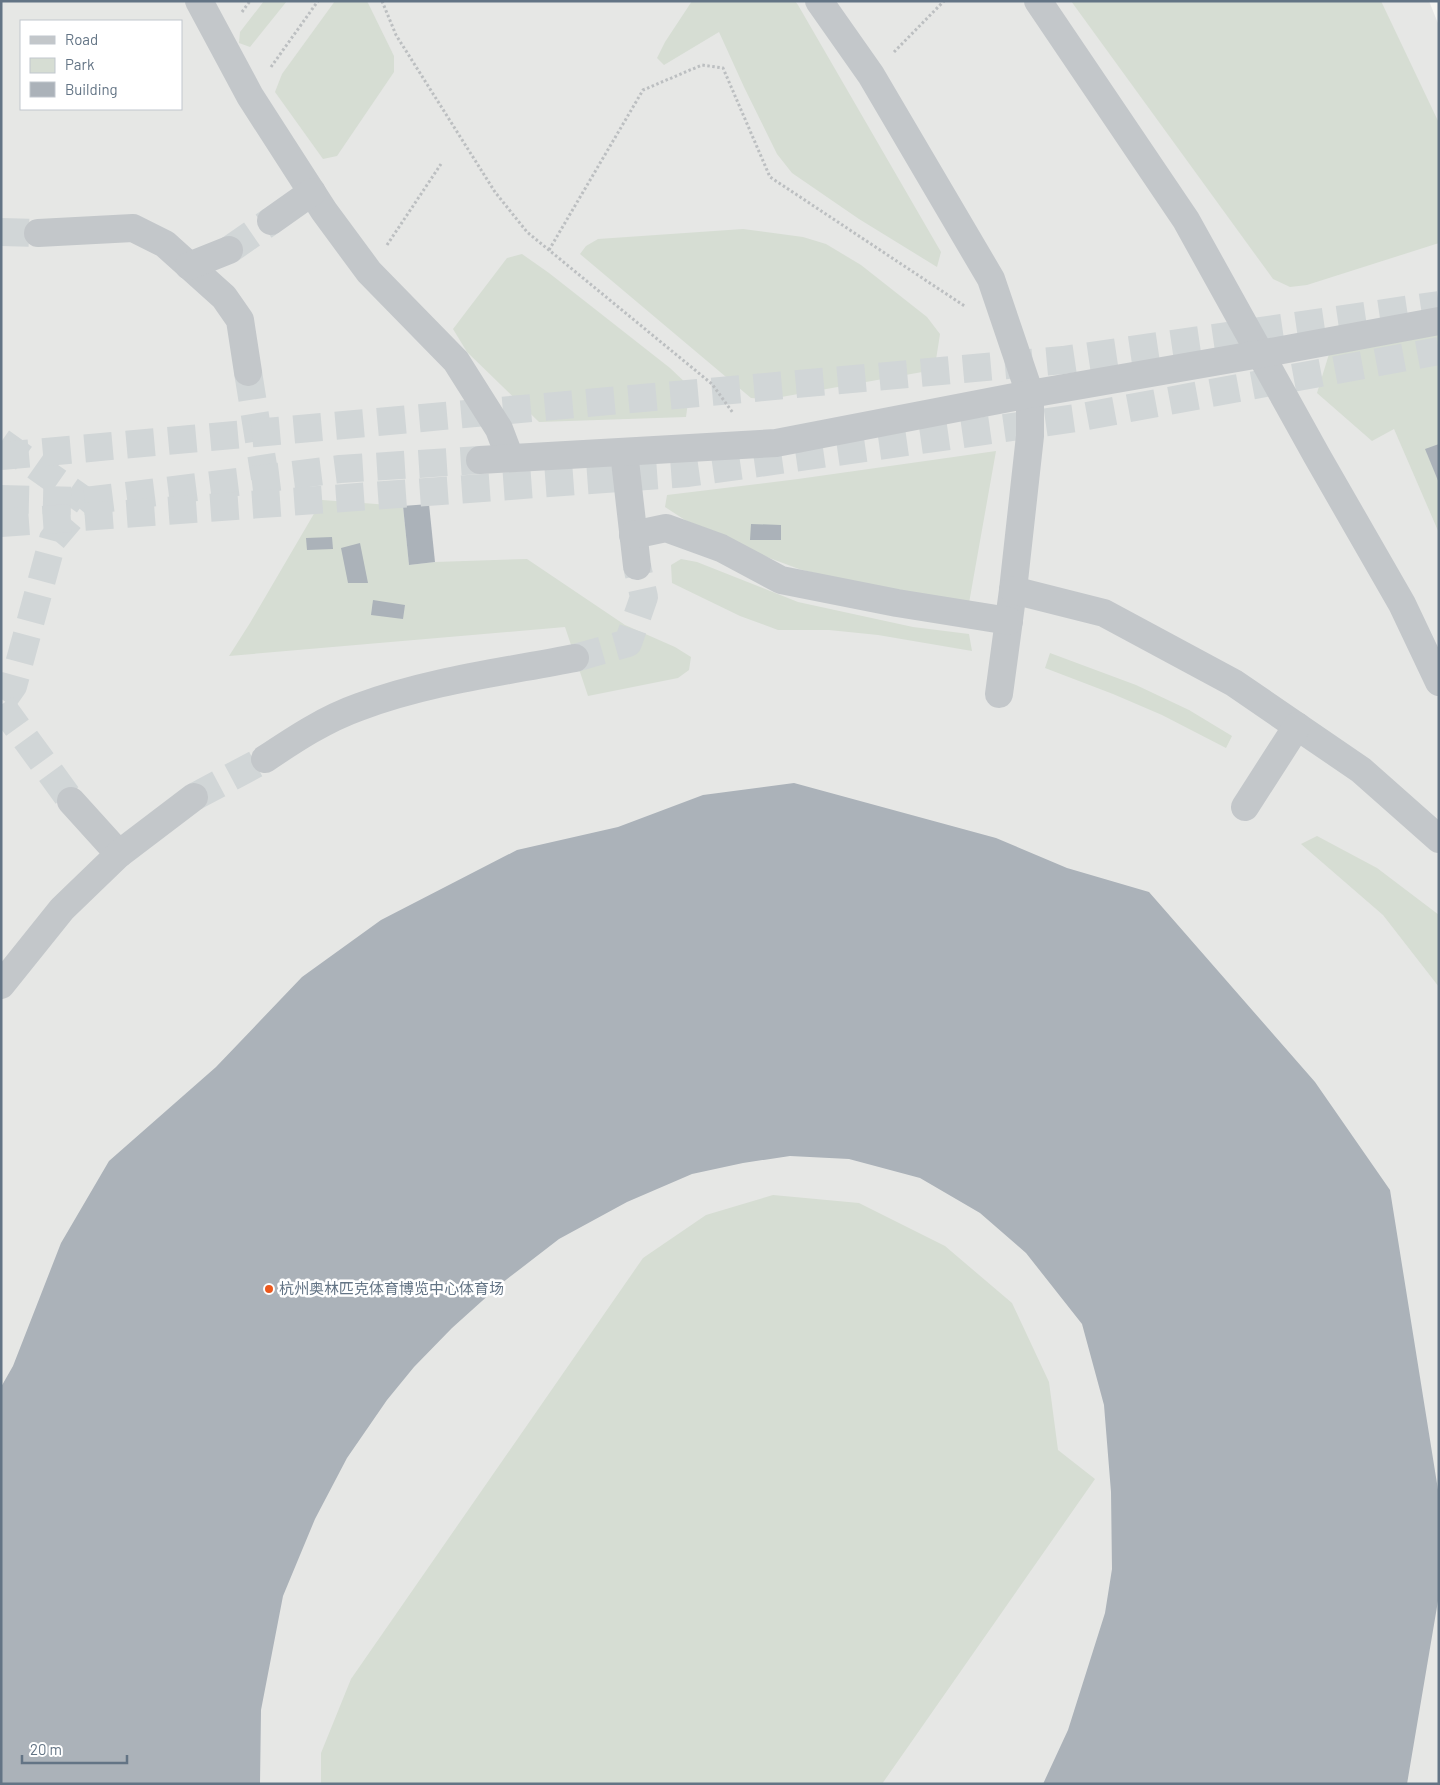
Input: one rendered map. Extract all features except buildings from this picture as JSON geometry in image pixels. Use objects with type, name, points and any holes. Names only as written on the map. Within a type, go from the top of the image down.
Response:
[{"type":"street","points":[[199,1],[250,96],[312,192],[369,272],[456,361],[499,430],[510,458]]},
{"type":"street","points":[[819,1],[871,75],[991,278],[1030,394],[1030,436],[999,694]]},
{"type":"street","points":[[1038,1],[1186,220],[1402,604],[1439,682]]},
{"type":"street","points":[[271,221],[312,192]]},
{"type":"street","points":[[38,233],[134,228],[165,244],[224,297],[240,320],[248,372]]},
{"type":"street","points":[[189,266],[230,250]]},
{"type":"street","points":[[480,460],[776,443],[1030,394],[1439,321]]},
{"type":"street","points":[[624,452],[637,566]]},
{"type":"street","points":[[633,535],[666,528],[721,548],[781,580],[897,603],[1009,622]]},
{"type":"street","points":[[1013,590],[1104,613],[1234,683],[1361,770],[1439,839]]},
{"type":"street","points":[[265,759],[306,732],[349,711],[412,689],[575,658]]},
{"type":"street","points":[[1245,807],[1297,726]]},
{"type":"street","points":[[1,985],[62,909],[119,854],[194,797]]},
{"type":"street","points":[[71,801],[119,854]]},
{"type":"path","points":[[250,96],[318,1]]},
{"type":"path","points":[[382,1],[396,35],[495,192],[526,232],[712,384],[755,444]]},
{"type":"path","points":[[871,75],[944,1]]},
{"type":"path","points":[[549,250],[643,90],[702,65],[724,68],[770,177],[967,308]]},
{"type":"path","points":[[369,272],[441,164]]},
{"type":"shaded area","points":[[1,1],[1429,1],[1439,26],[1439,1784],[1,1784]]},
{"type":"green space","points":[[264,1],[287,1],[250,47],[239,43],[240,32]]},
{"type":"green space","points":[[335,1],[367,1],[394,56],[394,72],[337,156],[323,159],[275,92],[282,74]]},
{"type":"green space","points":[[692,1],[795,1],[941,252],[937,267],[859,219],[792,173],[777,154],[719,32],[664,65],[657,58],[665,42]]},
{"type":"green space","points":[[1071,1],[1381,1],[1439,123],[1439,243],[1307,285],[1290,287],[1273,279]]},
{"type":"green space","points":[[743,229],[803,237],[826,244],[861,265],[927,317],[940,334],[935,366],[928,371],[770,399],[751,398],[580,254],[586,246],[598,239]]},
{"type":"green space","points":[[522,254],[670,368],[690,387],[686,417],[539,422],[467,352],[453,329],[507,258]]},
{"type":"green space","points":[[1439,334],[1439,533],[1394,429],[1372,441],[1317,393],[1329,354]]},
{"type":"green space","points":[[996,451],[969,603],[869,587],[799,569],[729,543],[685,520],[665,507],[667,495],[798,479]]},
{"type":"green space","points":[[322,500],[403,506],[409,565],[435,562],[527,559],[625,625],[675,647],[691,657],[689,670],[678,678],[588,696],[565,627],[229,656]]},
{"type":"green space","points":[[681,559],[697,562],[798,602],[913,627],[969,634],[972,651],[878,635],[829,630],[778,630],[740,616],[672,583],[671,565]]},
{"type":"green space","points":[[1050,653],[1136,685],[1189,710],[1232,736],[1226,748],[1162,715],[1045,668]]},
{"type":"green space","points":[[1317,836],[1377,868],[1439,915],[1439,987],[1383,915],[1301,844]]},
{"type":"green space","points":[[773,1195],[859,1203],[945,1246],[1012,1303],[1049,1382],[1058,1450],[1095,1479],[882,1784],[321,1784],[321,1753],[351,1679],[643,1258],[706,1215]]},
{"type":"tunnel","points":[[229,250],[271,221]]},
{"type":"tunnel","points":[[1,232],[38,233]]},
{"type":"tunnel","points":[[1,456],[1063,360],[1439,305]]},
{"type":"tunnel","points":[[1,523],[688,473],[1076,418],[1439,351]]},
{"type":"tunnel","points":[[248,372],[265,478]]},
{"type":"tunnel","points":[[1,442],[85,501],[53,539],[13,686],[1,703]]},
{"type":"tunnel","points":[[1,499],[85,501],[340,469],[480,460]]},
{"type":"tunnel","points":[[575,658],[628,643],[644,597],[637,566]]},
{"type":"tunnel","points":[[1,705],[71,801]]},
{"type":"tunnel","points":[[194,797],[265,759]]},
{"type":"place","name":"杭州奥林匹克体育博览中心体育场","points":[[269,1289]]}]
